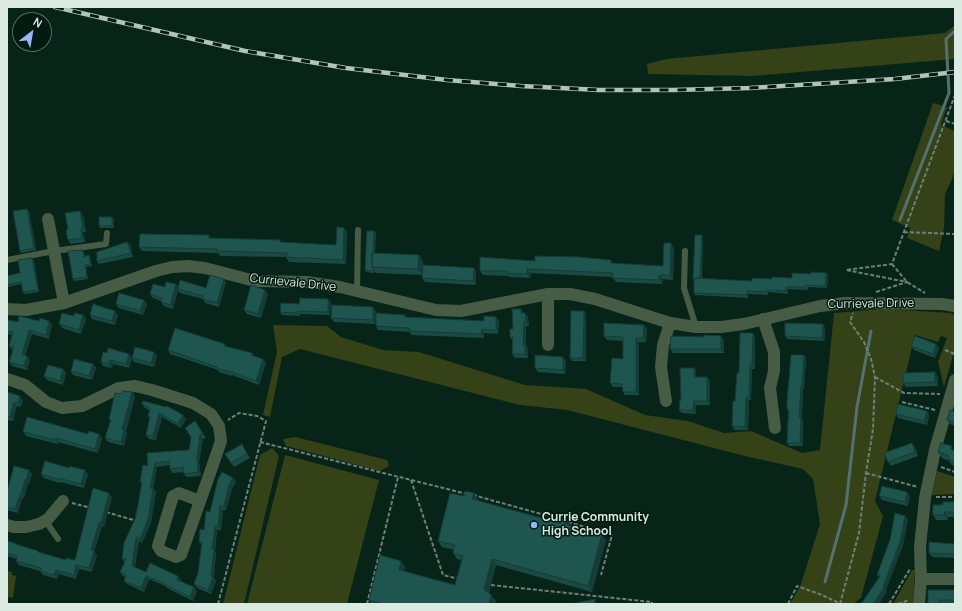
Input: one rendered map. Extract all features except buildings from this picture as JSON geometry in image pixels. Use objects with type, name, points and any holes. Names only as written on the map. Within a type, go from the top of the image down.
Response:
[{"type":"street","points":[[48,219],[64,303]]},
{"type":"street","name":"Currievale Drive","points":[[7,309],[26,310],[64,303],[156,271],[172,267],[188,266],[204,268],[255,281],[308,282],[356,291],[436,310],[461,311],[548,294],[570,294],[595,299],[670,323],[696,327],[721,327],[744,324],[820,306],[856,302],[942,304],[955,306]]},
{"type":"street","points":[[548,294],[548,345]]},
{"type":"street","points":[[764,319],[774,352],[774,370],[770,388],[775,428]]},
{"type":"street","points":[[666,401],[661,367],[662,345],[670,323]]},
{"type":"street","points":[[7,379],[25,385],[46,402],[62,408],[82,406],[119,388],[135,386],[192,403],[211,414],[219,426],[221,441],[200,501],[181,555],[176,557],[161,551],[158,546],[173,496],[179,493],[200,501]]},
{"type":"street","points":[[919,604],[921,579],[920,551],[926,494],[934,450],[955,380]]},
{"type":"street","points":[[7,525],[14,527],[26,527],[39,524],[45,520],[63,501]]},
{"type":"street","points":[[921,579],[955,579]]},
{"type":"lane","points":[[356,291],[358,230]]},
{"type":"lane","points":[[7,260],[54,251],[106,244],[107,233]]},
{"type":"lane","points":[[685,251],[684,288],[696,327]]},
{"type":"lane","points":[[45,520],[58,539]]},
{"type":"path","points":[[892,264],[955,96]]},
{"type":"path","points":[[946,121],[955,124]]},
{"type":"path","points":[[904,232],[955,234]]},
{"type":"path","points":[[892,264],[846,270],[907,282]]},
{"type":"path","points":[[892,264],[907,282],[942,304]]},
{"type":"path","points":[[872,294],[907,282]]},
{"type":"path","points":[[788,604],[797,586],[822,595],[840,604],[859,533],[873,429],[875,377],[871,359],[864,342],[850,322],[856,302]]},
{"type":"path","points":[[945,350],[955,354]]},
{"type":"path","points":[[875,377],[904,393],[951,395]]},
{"type":"path","points":[[902,402],[946,413]]},
{"type":"path","points":[[218,604],[266,422],[258,416],[239,413],[219,426]]},
{"type":"path","points":[[260,442],[478,496],[560,520]]},
{"type":"path","points":[[866,473],[926,494],[955,497]]},
{"type":"path","points":[[367,604],[398,476]]},
{"type":"path","points":[[411,480],[443,575],[462,579]]},
{"type":"path","points":[[63,501],[94,509]]},
{"type":"path","points":[[102,511],[140,522]]},
{"type":"path","points":[[568,522],[612,534],[601,575]]},
{"type":"path","points":[[889,604],[920,551]]},
{"type":"path","points":[[491,585],[652,602],[652,604]]},
{"type":"green space","points":[[955,25],[955,59],[753,76],[648,74],[647,64],[666,59],[945,33]]},
{"type":"green space","points":[[933,103],[947,107],[941,125],[955,131],[955,169],[945,194],[944,228],[939,251],[907,238],[910,228],[892,220]]},
{"type":"green space","points":[[884,309],[951,313],[955,315],[955,349],[944,387],[938,362],[947,338],[941,336],[938,342],[915,335],[875,501],[883,516],[861,598],[853,604],[790,604],[801,584],[820,524],[813,479],[803,469],[745,456],[567,410],[520,405],[300,349],[282,357],[270,417],[263,415],[277,352],[273,325],[327,326],[341,337],[383,350],[419,352],[525,385],[586,389],[645,415],[688,421],[724,433],[751,431],[802,453],[820,450],[834,313]]},
{"type":"green space","points":[[295,437],[387,460],[389,466],[380,471],[286,446],[283,439]]},
{"type":"green space","points":[[272,448],[279,456],[244,604],[223,604],[260,455]]},
{"type":"green space","points":[[285,455],[379,480],[347,604],[247,604]]},
{"type":"green space","points":[[937,471],[955,477],[955,494],[932,495]]},
{"type":"green space","points":[[912,570],[915,570],[913,604],[893,604]]},
{"type":"green space","points":[[7,571],[12,572],[12,575],[16,576],[13,598],[7,597]]},
{"type":"waterway","points":[[900,220],[949,93],[946,39],[955,31]]},
{"type":"waterway","points":[[825,582],[846,505],[857,407],[871,331]]},
{"type":"railway","points":[[55,7],[245,51],[346,68],[447,80],[521,86],[599,90],[750,88],[895,79],[955,72]]},
{"type":"place","name":"Currie Community High School","points":[[534,525]]}]
